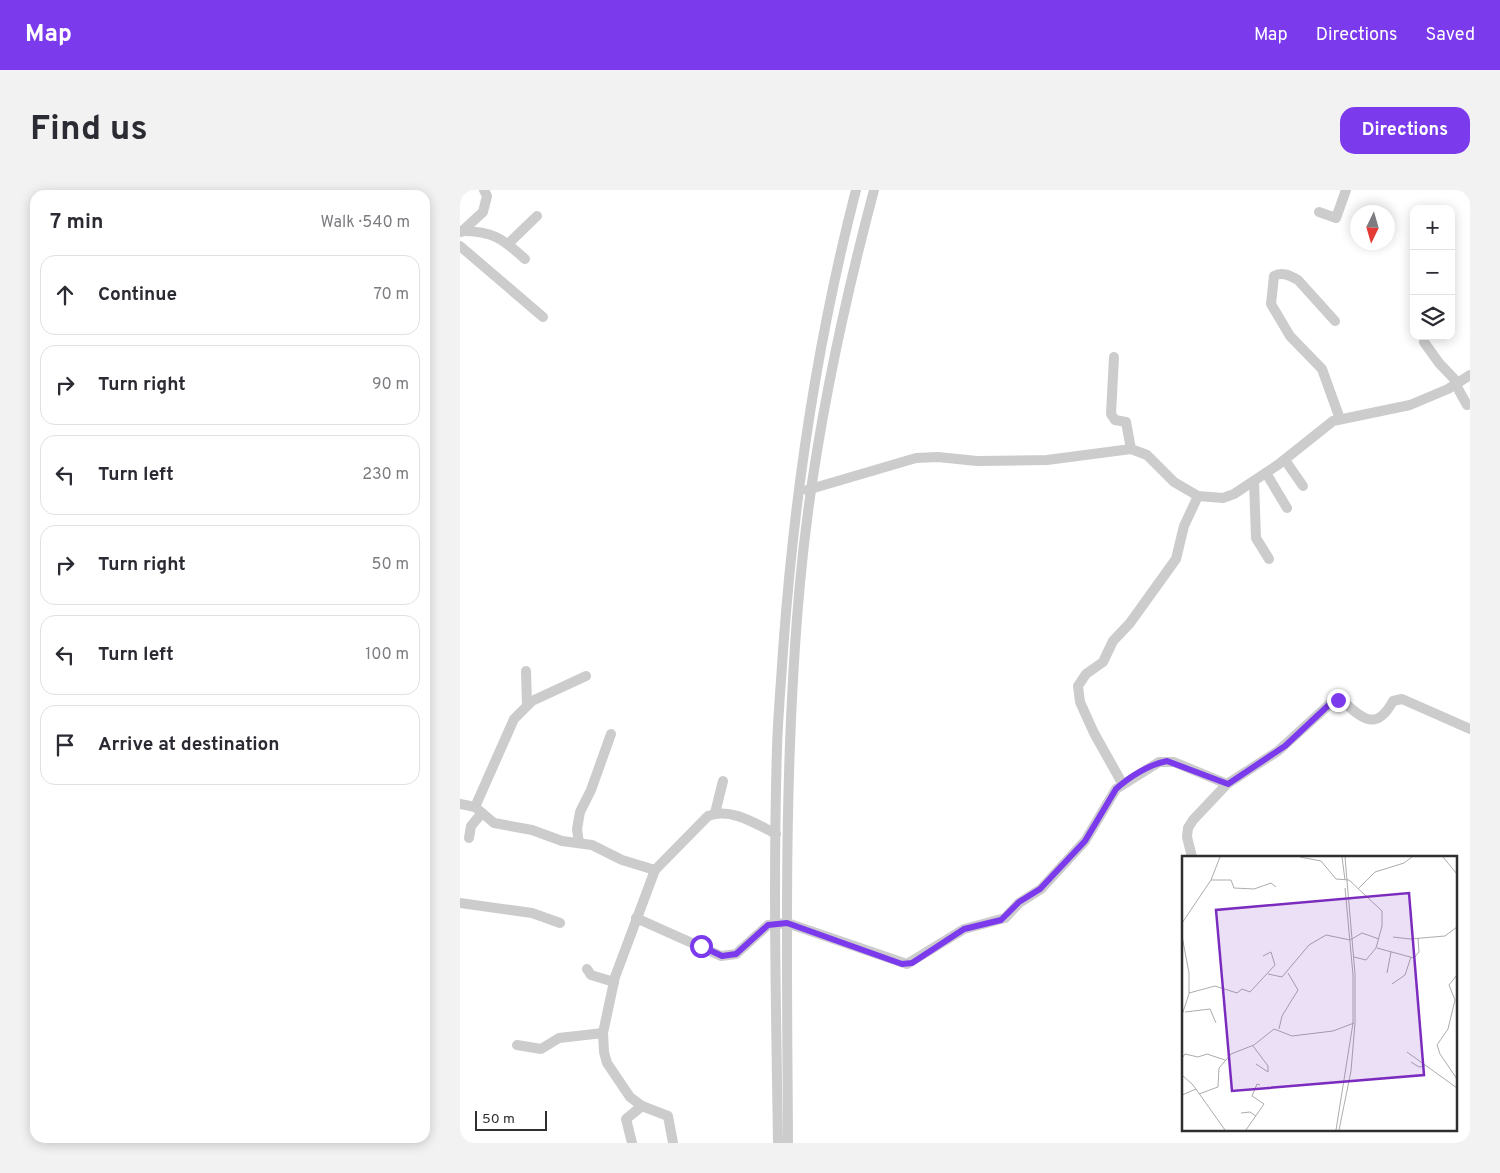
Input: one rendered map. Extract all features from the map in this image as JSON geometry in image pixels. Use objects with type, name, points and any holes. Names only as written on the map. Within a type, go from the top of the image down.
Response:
[{"type":"street","points":[[461,232],[483,212],[487,196],[484,190]]},
{"type":"street","points":[[778,1143],[775,924],[777,745],[788,582],[797,491],[842,243],[856,190]]},
{"type":"street","points":[[788,1143],[787,923],[790,739],[800,583],[811,489],[857,251],[874,190]]},
{"type":"street","points":[[1319,212],[1336,218],[1346,190]]},
{"type":"street","points":[[508,244],[537,216]]},
{"type":"street","points":[[461,232],[487,232],[508,244],[526,259]]},
{"type":"street","points":[[460,246],[543,317]]},
{"type":"street","points":[[1335,321],[1298,280],[1292,276],[1280,274],[1274,276],[1272,304],[1295,343],[1322,369],[1340,419]]},
{"type":"street","points":[[1424,342],[1457,384],[1467,405]]},
{"type":"street","points":[[1114,357],[1111,414],[1114,420],[1126,422],[1130,449]]},
{"type":"street","points":[[797,491],[811,489],[916,458],[938,457],[977,461],[1047,460],[1130,449],[1147,455],[1174,482],[1198,496],[1223,498],[1286,460],[1327,425],[1340,419],[1410,405],[1457,384],[1470,375]]},
{"type":"street","points":[[1286,460],[1303,486]]},
{"type":"street","points":[[1266,473],[1287,508]]},
{"type":"street","points":[[1254,481],[1256,538],[1268,559]]},
{"type":"street","points":[[1122,784],[1094,734],[1080,702],[1078,686],[1086,674],[1103,662],[1113,640],[1130,623],[1176,559],[1184,526],[1198,496]]},
{"type":"street","points":[[526,671],[527,705]]},
{"type":"street","points":[[469,838],[471,826],[511,725],[527,705],[586,676]]},
{"type":"street","points":[[1192,856],[1187,837],[1188,828],[1192,820],[1228,784],[1285,746],[1335,701],[1343,701],[1364,718],[1371,720],[1379,719],[1386,715],[1393,701],[1402,699],[1470,729]]},
{"type":"street","points":[[579,843],[577,828],[580,812],[591,790],[611,734]]},
{"type":"street","points":[[636,918],[722,956],[736,954],[768,925],[787,923],[907,964],[964,929],[1001,920],[1019,902],[1040,889],[1085,841],[1116,789],[1159,762],[1167,761],[1228,784]]},
{"type":"street","points":[[715,813],[724,781]]},
{"type":"street","points":[[460,804],[478,810],[501,825],[532,830],[562,841],[592,845],[622,860],[655,870]]},
{"type":"street","points":[[673,1143],[668,1116],[642,1106],[630,1097],[607,1063],[604,1052],[604,1033],[614,982],[655,870],[708,816],[715,813],[740,818],[776,834]]},
{"type":"street","points":[[460,903],[532,913],[560,923]]},
{"type":"street","points":[[587,969],[591,975],[614,982]]},
{"type":"street","points":[[517,1045],[541,1049],[560,1038],[604,1033]]},
{"type":"street","points":[[632,1143],[626,1119],[642,1106]]},
{"type":"route","points":[[701,946],[722,956],[736,954],[768,925],[787,923],[902,964],[912,963],[964,929],[1005,918],[1019,902],[1040,889],[1085,841],[1116,789],[1122,784],[1159,762],[1167,761],[1174,762],[1228,784],[1285,746],[1332,702],[1338,700]]}]
